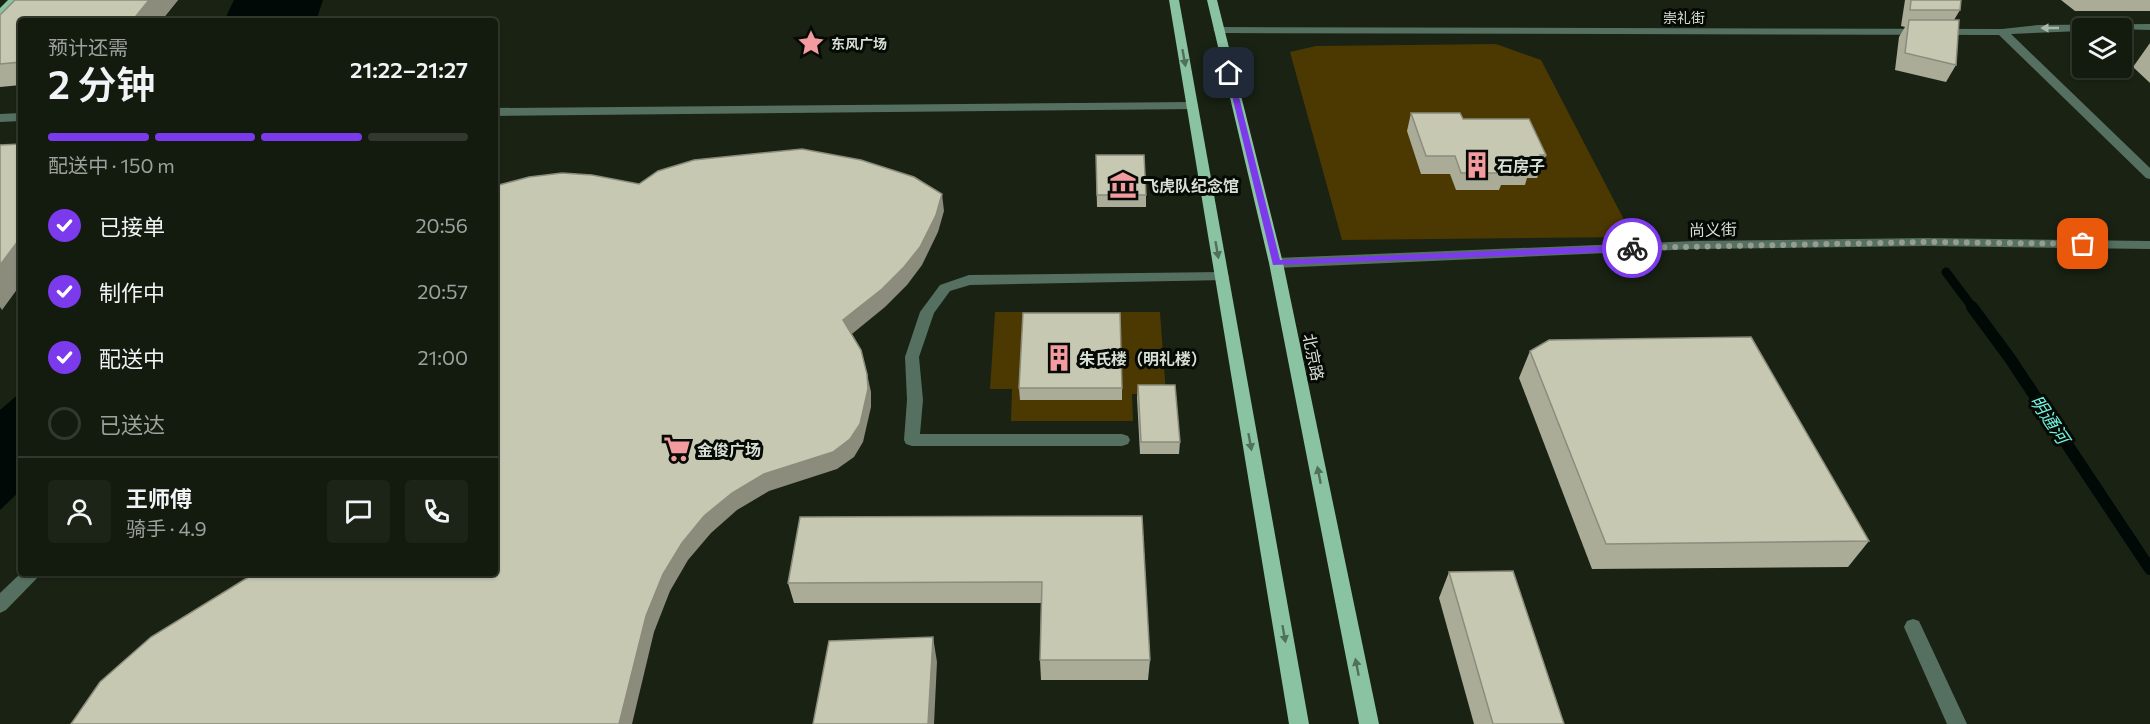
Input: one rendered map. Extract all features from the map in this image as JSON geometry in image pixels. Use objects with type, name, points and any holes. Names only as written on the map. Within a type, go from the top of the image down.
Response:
[{"type":"main road","points":[[0,14],[14,0]]},
{"type":"main road","points":[[1174,0],[1299,724]]},
{"type":"main road","name":"北京路","points":[[1212,0],[1276,263],[1369,724]]},
{"type":"street","name":"崇礼街","points":[[1218,30],[2002,32],[2038,28],[2150,27]]},
{"type":"street","points":[[2002,32],[2150,175]]},
{"type":"street","points":[[498,112],[1192,106]]},
{"type":"street","points":[[0,118],[18,117]]},
{"type":"street","name":"尚义街","points":[[1276,263],[1695,245],[1927,242],[2150,245]]},
{"type":"street","points":[[1122,440],[912,440],[915,400],[912,357],[927,312],[945,288],[969,280],[1222,277]]},
{"type":"street","points":[[0,605],[30,576]]},
{"type":"street","points":[[1913,627],[1957,724]]},
{"type":"shaded area","points":[[234,0],[323,0],[317,18],[225,18]]},
{"type":"shaded area","points":[[1496,44],[1541,60],[1633,237],[1342,240],[1290,52],[1316,46]]},
{"type":"shaded area","points":[[995,312],[1160,312],[1166,394],[1132,394],[1133,421],[1011,421],[1012,389],[990,389]]},
{"type":"shaded area","points":[[18,395],[18,493],[0,510],[0,410]]},
{"type":"building","points":[[15,0],[149,0],[134,18],[18,18],[18,62],[0,64],[0,15]]},
{"type":"building","points":[[1911,0],[1961,0],[1960,10],[1910,10]]},
{"type":"building","points":[[1909,20],[1959,20],[1956,65],[1905,53]]},
{"type":"building","points":[[1411,113],[1460,113],[1463,119],[1529,119],[1546,155],[1540,155],[1543,161],[1528,161],[1531,167],[1502,167],[1505,173],[1461,173],[1455,156],[1426,156]]},
{"type":"building","points":[[18,144],[18,241],[0,265],[0,145]]},
{"type":"building","name":"金俊广场","points":[[802,149],[861,160],[914,177],[942,194],[936,215],[920,247],[882,289],[843,320],[861,350],[867,374],[868,389],[860,424],[850,439],[833,452],[764,474],[732,493],[704,516],[682,543],[663,574],[646,616],[619,724],[71,724],[100,682],[151,637],[250,576],[498,576],[498,186],[529,177],[562,173],[592,175],[639,184],[658,171],[694,160]]},
{"type":"building","points":[[1096,155],[1144,155],[1146,195],[1097,195]]},
{"type":"building","name":"朱氏楼（明礼楼）","points":[[1023,313],[1120,313],[1122,388],[1019,388]]},
{"type":"building","points":[[1751,337],[1869,541],[1606,544],[1530,351],[1549,340]]},
{"type":"building","points":[[1138,385],[1175,385],[1180,442],[1141,442]]},
{"type":"building","points":[[1142,516],[1150,660],[1040,660],[1042,582],[788,583],[800,517]]},
{"type":"building","points":[[1513,571],[1564,724],[1493,724],[1449,572]]},
{"type":"building","points":[[933,637],[928,724],[813,724],[829,641]]},
{"type":"waterway","name":"明通河","points":[[1946,272],[1973,308]]},
{"type":"waterway","name":"明通河","points":[[1972,307],[2009,357],[2150,569]]},
{"type":"way so far","points":[[1632,248],[1927,242],[2083,244]]},
{"type":"place","name":"东风广场","points":[[811,43]]},
{"type":"place","name":"石房子","points":[[1477,165]]},
{"type":"place","name":"飞虎队纪念馆","points":[[1123,185]]},
{"type":"place","name":"朱氏楼（明礼楼）","points":[[1059,358]]},
{"type":"place","name":"金俊广场","points":[[677,449]]},
{"type":"route","points":[[1229,73],[1276,263],[1632,248]]}]
